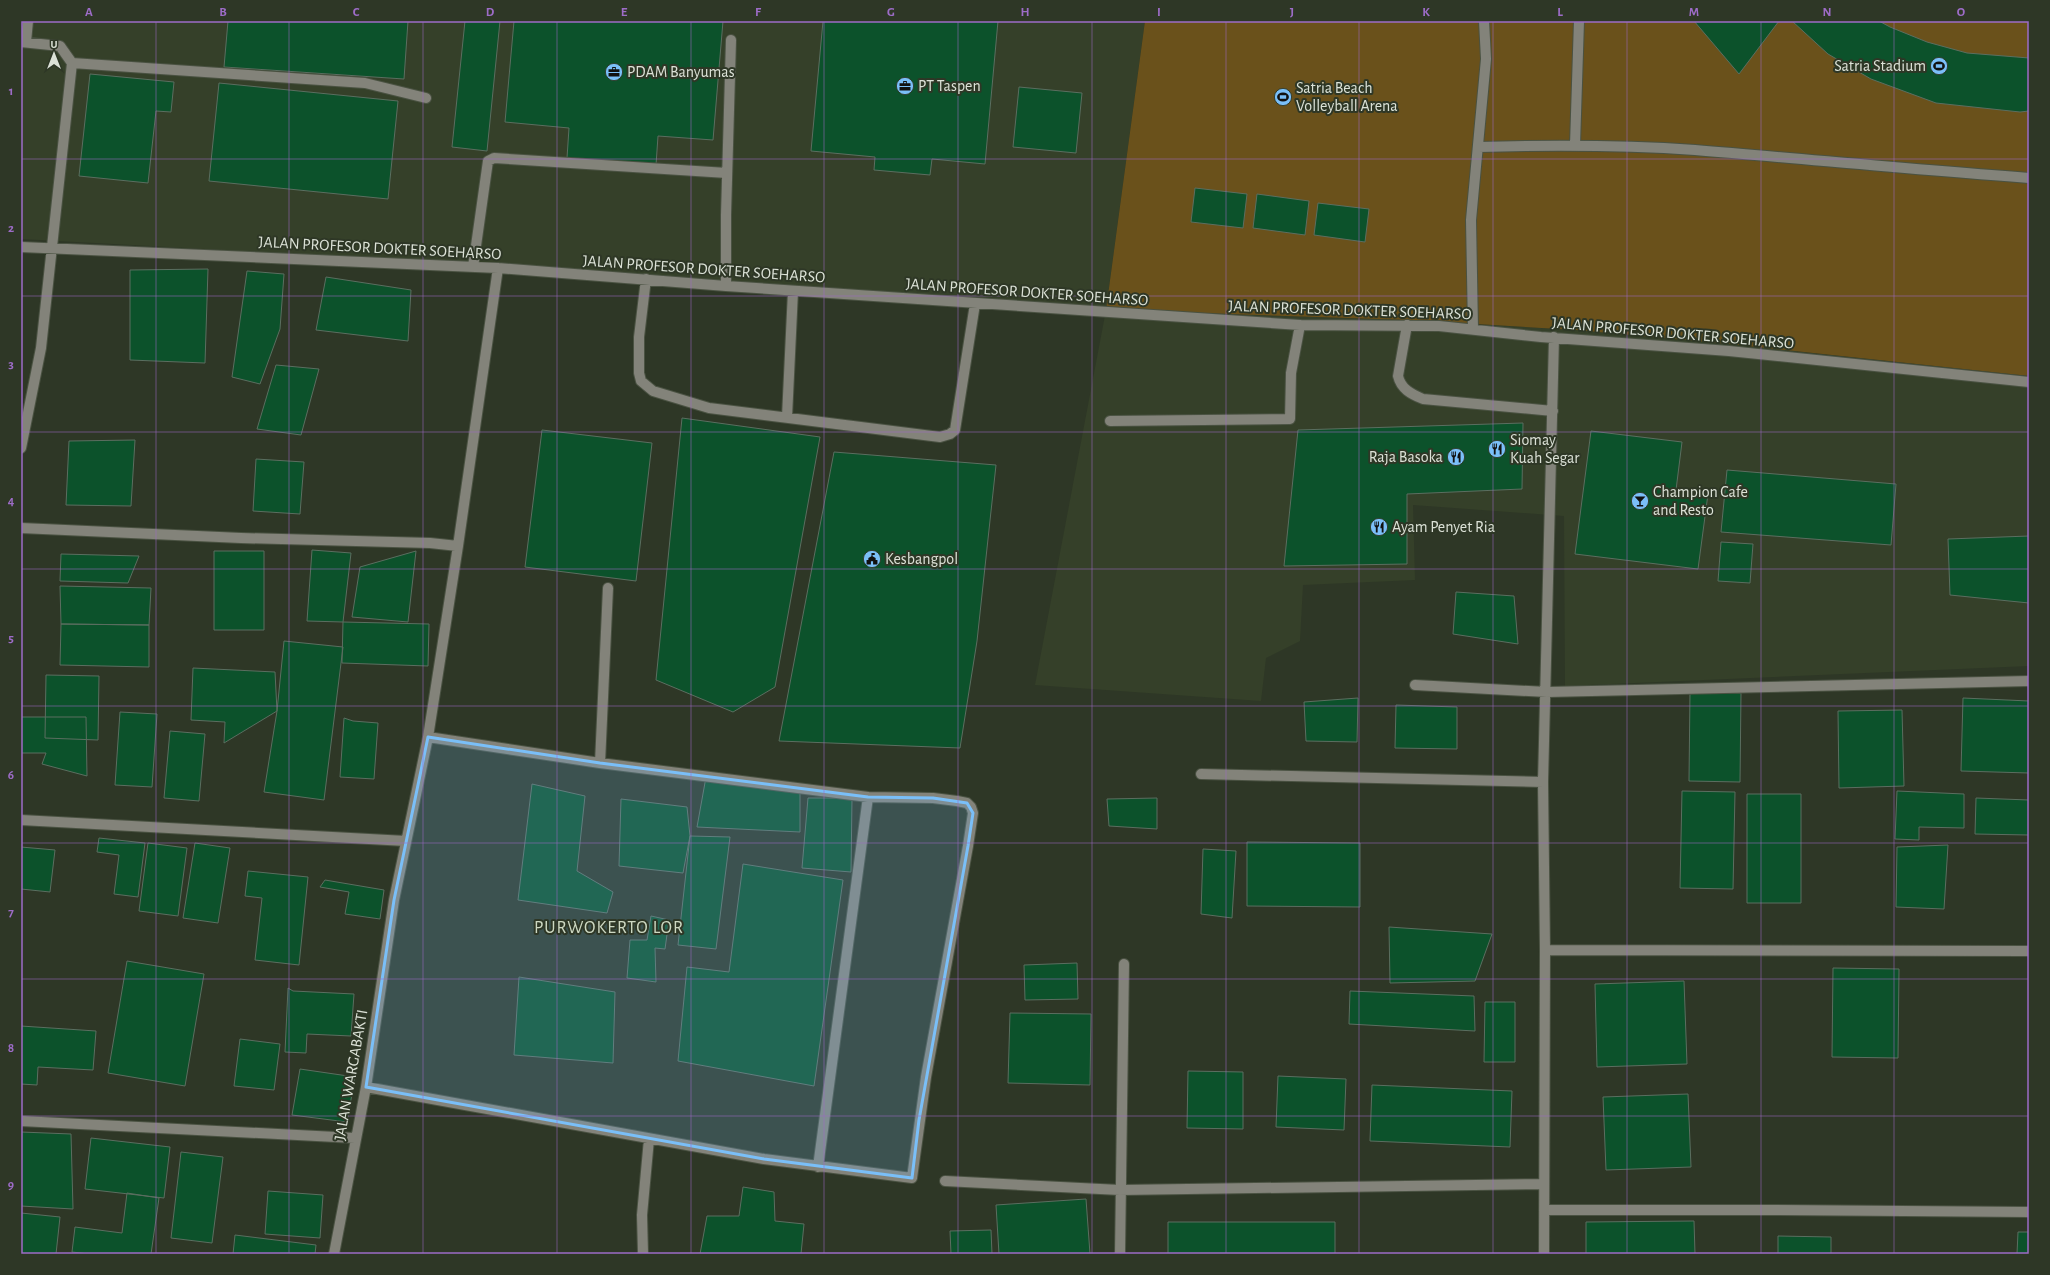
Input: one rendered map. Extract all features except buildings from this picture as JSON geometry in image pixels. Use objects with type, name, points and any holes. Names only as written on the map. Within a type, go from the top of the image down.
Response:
[{"type":"street","points":[[21,448],[41,348],[72,63],[60,46],[24,42],[28,21]]},
{"type":"street","points":[[1473,329],[1471,220],[1486,59],[1484,21]]},
{"type":"street","points":[[1576,145],[1579,21]]},
{"type":"street","points":[[726,286],[727,173],[731,40]]},
{"type":"street","points":[[72,63],[364,83],[426,98]]},
{"type":"street","points":[[1478,147],[1576,145],[1694,150],[1910,170],[2029,178]]},
{"type":"street","points":[[473,267],[488,161],[494,158],[727,173]]},
{"type":"street","name":"JALAN PROFESOR DOKTER SOEHARSO","points":[[21,247],[498,268],[975,304],[1300,325],[1406,325],[1473,329],[1729,351],[2029,382]]},
{"type":"street","name":"JALAN WARGABAKTI","points":[[334,1254],[355,1138],[366,1087],[394,900],[428,737],[458,546],[498,268]]},
{"type":"street","points":[[646,279],[639,337],[639,373],[641,381],[653,391],[709,408],[940,436],[950,434],[955,430],[975,304]]},
{"type":"street","points":[[787,417],[793,291]]},
{"type":"street","points":[[1110,421],[1290,418],[1291,373],[1300,325]]},
{"type":"street","points":[[1406,325],[1398,376],[1400,383],[1409,393],[1423,399],[1553,411]]},
{"type":"street","points":[[1544,1254],[1545,950],[1543,782],[1547,692],[1554,337]]},
{"type":"street","points":[[21,528],[249,538],[430,543],[458,546]]},
{"type":"street","points":[[600,763],[608,588]]},
{"type":"street","points":[[1415,685],[1547,692],[2029,680]]},
{"type":"street","points":[[366,1087],[508,1111],[649,1139],[818,1167],[912,1178],[926,1077],[973,813],[967,803],[933,798],[868,797],[600,763],[428,737]]},
{"type":"street","points":[[1201,774],[1543,782]]},
{"type":"street","points":[[818,1167],[868,797]]},
{"type":"street","points":[[21,820],[406,841]]},
{"type":"street","points":[[1545,950],[2029,951]]},
{"type":"street","points":[[1120,1254],[1124,964]]},
{"type":"street","points":[[21,1121],[355,1138]]},
{"type":"street","points":[[643,1254],[642,1215],[649,1139]]},
{"type":"street","points":[[945,1181],[1120,1190],[1544,1184]]},
{"type":"street","points":[[1544,1210],[2029,1212]]},
{"type":"highlighted area","points":[[428,737],[600,763],[868,797],[933,798],[967,803],[973,813],[919,1120],[912,1178],[764,1159],[366,1087],[394,900]]},
{"type":"shaded area","points":[[21,21],[1145,21],[1106,310],[500,265],[21,239]]},
{"type":"shaded area","points":[[1145,21],[2029,21],[2029,376],[1729,344],[1576,330],[1409,320],[1106,310]]},
{"type":"shaded area","points":[[1106,310],[1409,320],[1576,330],[1729,344],[2029,376],[2029,666],[1565,686],[1564,516],[1413,505],[1415,580],[1303,585],[1300,641],[1266,658],[1261,701],[1035,685]]},
{"type":"place","name":"Satria Stadium","points":[[1939,66]]},
{"type":"place","name":"PDAM Banyumas","points":[[614,72]]},
{"type":"place","name":"PT Taspen","points":[[905,86]]},
{"type":"place","name":"Satria Beach Volleyball Arena","points":[[1283,97]]},
{"type":"place","name":"Siomay Kuah Segar","points":[[1497,449]]},
{"type":"place","name":"Raja Basoka","points":[[1456,457]]},
{"type":"place","name":"Champion Cafe and Resto","points":[[1640,501]]},
{"type":"place","name":"Ayam Penyet Ria","points":[[1379,527]]},
{"type":"place","name":"Kesbangpol","points":[[872,559]]},
{"type":"district","name":"PURWOKERTO LOR","points":[[609,928]]}]
